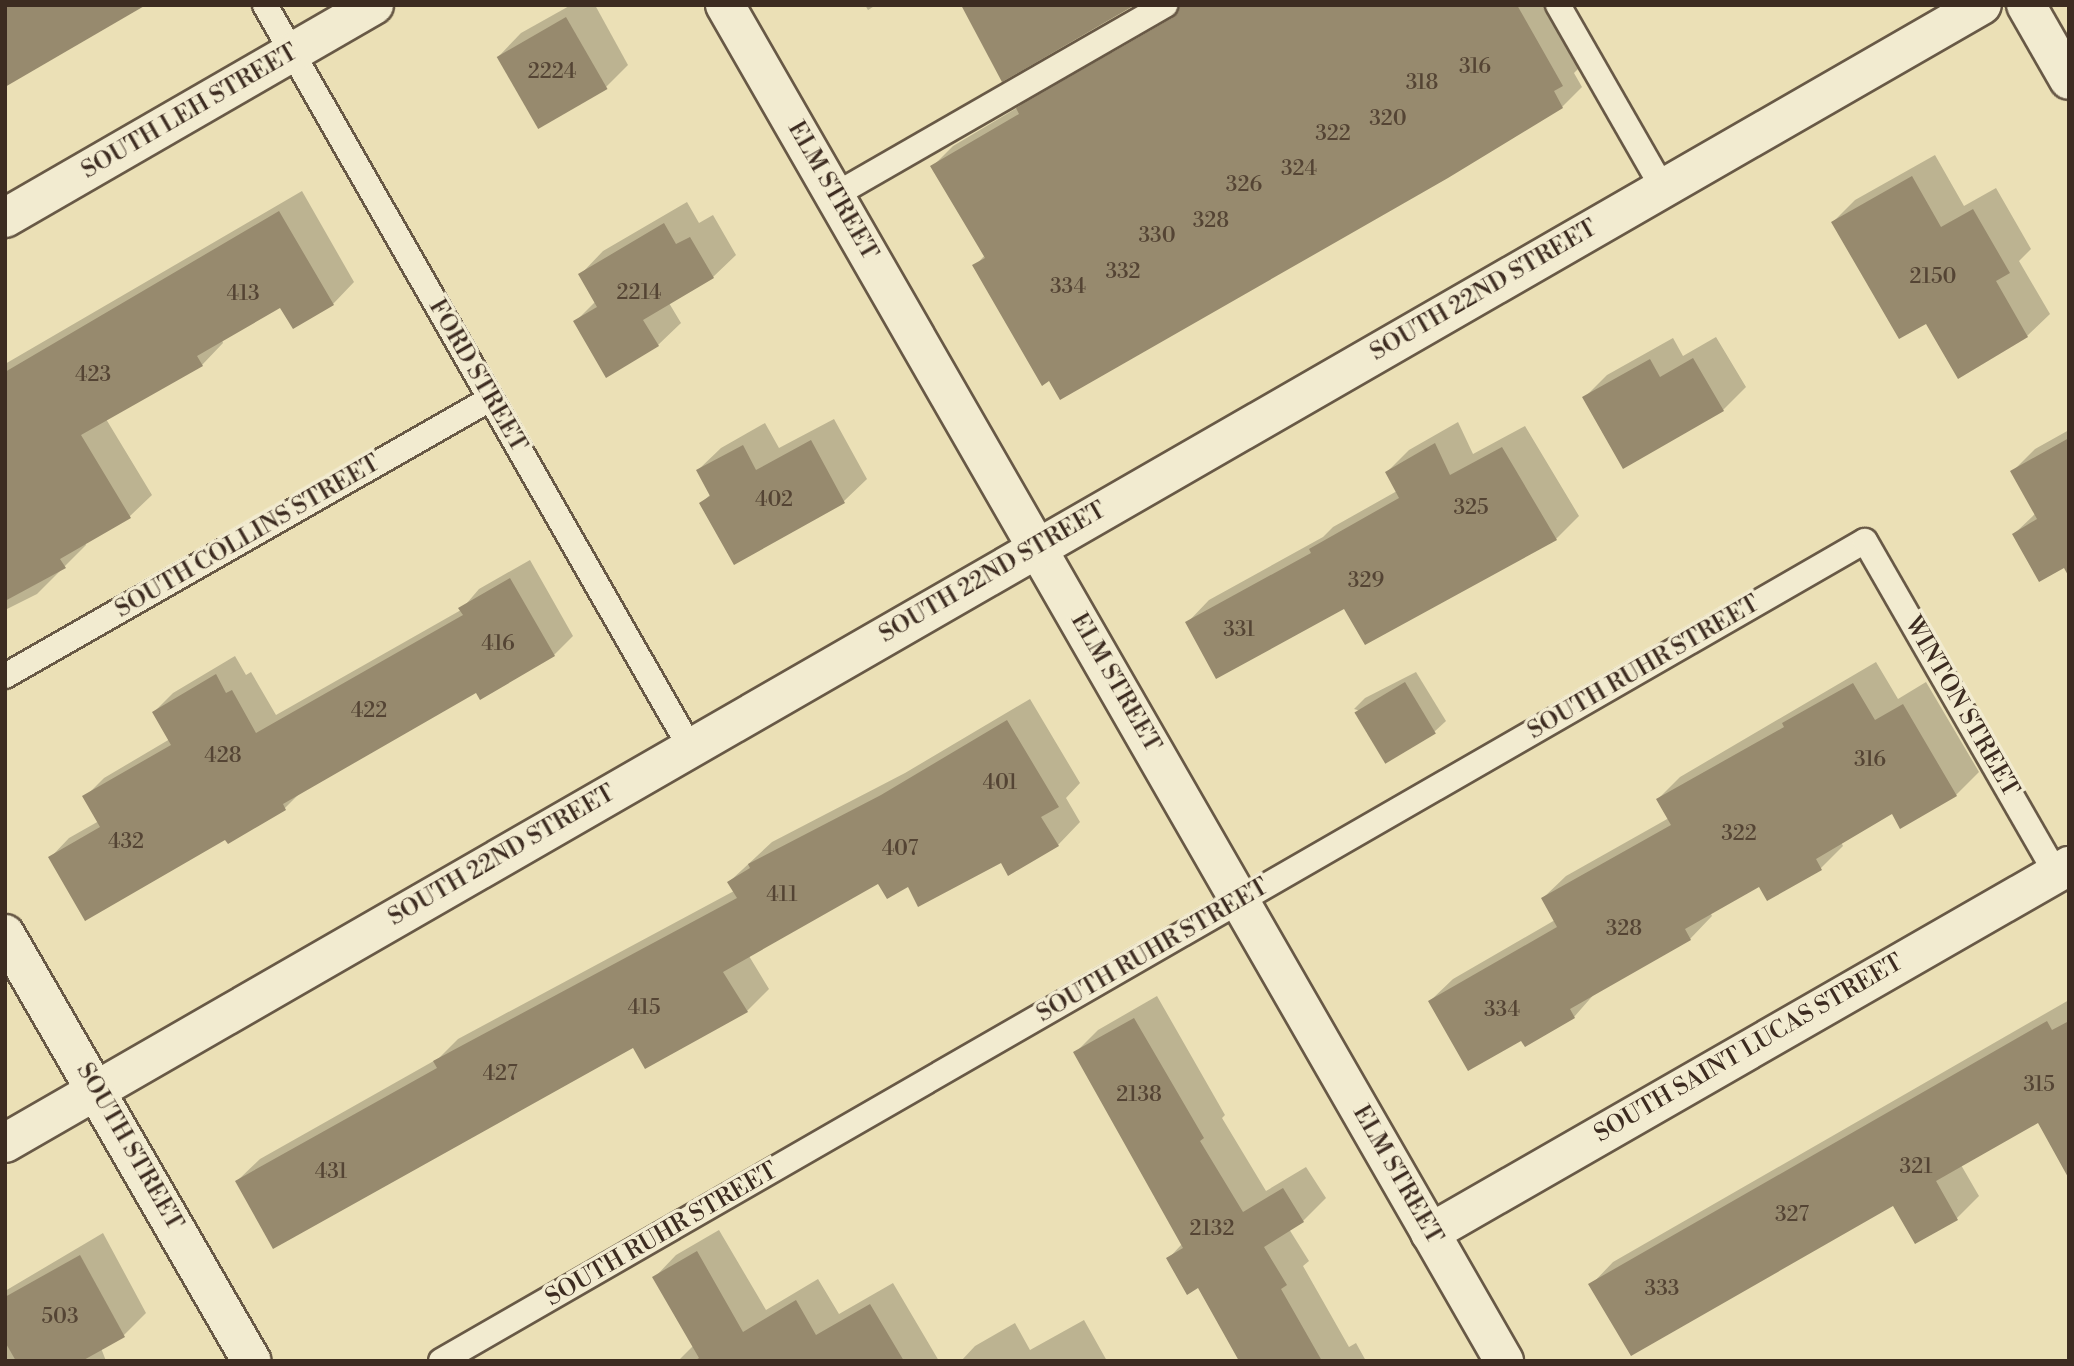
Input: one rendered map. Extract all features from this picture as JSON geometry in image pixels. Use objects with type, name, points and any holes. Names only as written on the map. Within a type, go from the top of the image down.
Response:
[{"type":"street","name":"SOUTH LEH STREET","points":[[5,219],[374,5]]},
{"type":"street","name":"ELM STREET","points":[[725,5],[1504,1361]]},
{"type":"street","name":"SOUTH 22ND STREET","points":[[5,1143],[1982,5]]},
{"type":"street","points":[[2026,5],[2069,80]]},
{"type":"street","name":"SOUTH SAINT LUCAS STREET","points":[[1430,1233],[2062,869]]},
{"type":"street","name":"SOUTH STREET","points":[[5,934],[252,1361]]},
{"type":"lane","name":"FORD STREET","points":[[265,5],[690,747]]},
{"type":"lane","points":[[835,195],[1165,5]]},
{"type":"lane","points":[[1558,5],[1663,188]]},
{"type":"lane","name":"SOUTH COLLINS STREET","points":[[5,676],[490,398]]},
{"type":"lane","name":"WINTON STREET","points":[[1865,541],[2062,869]]},
{"type":"lane","name":"SOUTH RUHR STREET","points":[[441,1361],[736,1194],[1865,541]]},
{"type":"building","points":[[5,5],[146,5],[5,87]]},
{"type":"building","points":[[961,5],[1135,5],[1002,82]]},
{"type":"building","points":[[1180,5],[1517,5],[1563,86],[1554,91],[1563,108],[1448,178],[1060,400],[1049,381],[1042,386],[972,265],[985,258],[930,166],[1019,114],[1016,108],[1172,18]]},
{"type":"building","points":[[566,17],[608,89],[538,129],[497,57]]},
{"type":"building","points":[[1912,176],[1941,227],[1973,209],[2010,273],[1996,281],[2028,337],[1958,379],[1926,324],[1899,339],[1831,222]]},
{"type":"building","points":[[279,211],[334,305],[293,329],[280,308],[197,356],[203,366],[81,435],[131,518],[60,559],[66,568],[5,601],[5,372]]},
{"type":"building","points":[[664,223],[676,244],[690,237],[714,278],[643,320],[659,346],[606,378],[573,321],[597,307],[578,274]]},
{"type":"building","points":[[1693,358],[1724,411],[1623,469],[1582,397],[1650,359],[1660,377]]},
{"type":"building","points":[[2069,438],[2069,577],[2064,568],[2039,582],[2012,534],[2037,519],[2010,471]]},
{"type":"building","points":[[811,440],[845,503],[734,565],[699,503],[710,496],[696,470],[743,445],[756,470]]},
{"type":"building","points":[[1435,443],[1450,475],[1502,447],[1557,540],[1365,645],[1344,609],[1216,679],[1185,622],[1311,553],[1309,549],[1399,498],[1385,472]]},
{"type":"building","points":[[510,578],[555,656],[480,700],[476,693],[283,804],[286,810],[228,844],[225,840],[85,921],[48,857],[100,827],[82,796],[171,745],[152,712],[216,674],[226,693],[232,690],[256,733],[463,615],[458,608]]},
{"type":"building","points":[[1405,682],[1436,733],[1385,764],[1354,712]]},
{"type":"building","points":[[1853,683],[1875,720],[1903,704],[1957,796],[1900,829],[1892,814],[1816,859],[1822,870],[1767,901],[1759,887],[1685,929],[1691,940],[1570,1009],[1575,1018],[1525,1047],[1521,1041],[1468,1071],[1428,1001],[1557,927],[1541,898],[1671,825],[1656,799],[1784,727],[1782,723]]},
{"type":"building","points":[[1007,720],[1059,807],[1041,817],[1059,846],[1008,876],[1001,863],[918,907],[908,887],[887,899],[878,884],[723,972],[748,1012],[645,1069],[633,1048],[273,1249],[235,1181],[437,1068],[433,1061],[737,898],[727,882],[750,868],[748,864],[881,795]]},
{"type":"building","points":[[1134,1018],[1204,1138],[1200,1141],[1243,1212],[1283,1188],[1304,1222],[1264,1247],[1287,1285],[1281,1289],[1322,1361],[1239,1361],[1198,1288],[1187,1295],[1166,1258],[1183,1248],[1073,1052]]},
{"type":"building","points":[[2047,1021],[2052,1030],[2069,1021],[2069,1179],[2038,1123],[1936,1181],[1958,1220],[1915,1244],[1893,1206],[1631,1356],[1588,1284]]},
{"type":"building","points":[[697,1251],[743,1332],[796,1300],[816,1335],[870,1304],[904,1361],[694,1361],[699,1358],[652,1277]]},
{"type":"building","points":[[80,1255],[125,1337],[82,1361],[16,1361],[5,1342],[5,1297]]}]
